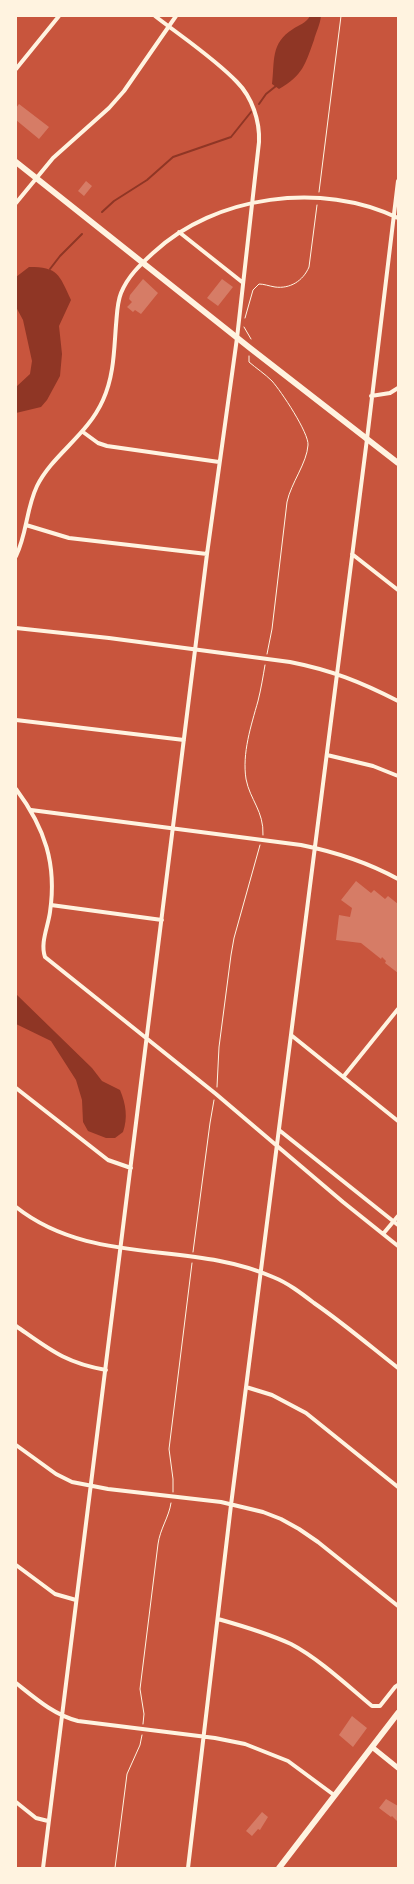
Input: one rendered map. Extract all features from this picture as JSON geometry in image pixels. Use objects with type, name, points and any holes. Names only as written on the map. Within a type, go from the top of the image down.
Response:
[{"type":"main road","points":[[16,162],[237,338],[398,463]]},
{"type":"main road","points":[[279,1868],[398,1713]]},
{"type":"street","points":[[16,69],[59,16]]},
{"type":"street","points":[[43,1868],[207,554],[237,338],[260,129],[254,110],[238,83],[155,16]]},
{"type":"street","points":[[16,203],[61,150],[124,91],[176,16]]},
{"type":"street","points":[[188,1868],[231,1505],[367,439],[371,396],[396,216],[398,181]]},
{"type":"street","points":[[16,556],[37,486],[45,474],[94,418],[104,399],[112,368],[120,294],[127,281],[143,262],[179,232],[222,211],[274,199],[318,198],[350,203],[396,216]]},
{"type":"street","points":[[179,232],[242,282]]},
{"type":"street","points":[[371,396],[390,392],[398,388]]},
{"type":"street","points":[[83,432],[98,443],[107,446],[219,462]]},
{"type":"street","points":[[26,525],[69,538],[207,554]]},
{"type":"street","points":[[352,554],[398,590]]},
{"type":"street","points":[[16,628],[266,658],[320,668],[337,673],[398,701]]},
{"type":"street","points":[[16,720],[184,740]]},
{"type":"street","points":[[327,755],[373,766],[398,776]]},
{"type":"street","points":[[16,789],[31,810],[44,836],[51,863],[51,905],[43,945],[44,955],[51,963],[216,1094],[277,1147],[398,1246]]},
{"type":"street","points":[[31,810],[315,848],[359,860],[398,879]]},
{"type":"street","points":[[51,905],[162,920]]},
{"type":"street","points":[[344,1076],[398,1009]]},
{"type":"street","points":[[291,1035],[398,1120]]},
{"type":"street","points":[[16,1088],[108,1160],[131,1168]]},
{"type":"street","points":[[279,1130],[398,1225]]},
{"type":"street","points":[[16,1208],[47,1228],[103,1246],[193,1256],[235,1264],[273,1277],[294,1288],[326,1311],[398,1368]]},
{"type":"street","points":[[383,1234],[398,1216]]},
{"type":"street","points":[[16,1326],[50,1351],[69,1361],[106,1370]]},
{"type":"street","points":[[246,1387],[272,1395],[306,1413],[398,1487]]},
{"type":"street","points":[[16,1445],[56,1474],[72,1482],[91,1486],[231,1505],[263,1512],[299,1529],[398,1606]]},
{"type":"street","points":[[16,1565],[56,1594],[76,1600]]},
{"type":"street","points":[[218,1619],[267,1633],[292,1645],[319,1664],[372,1706],[380,1706],[398,1685]]},
{"type":"street","points":[[16,1683],[44,1705],[62,1715],[78,1721],[204,1737],[245,1744],[266,1751],[288,1761],[334,1795]]},
{"type":"street","points":[[372,1747],[398,1768]]},
{"type":"street","points":[[16,1802],[36,1818],[48,1821]]},
{"type":"path","points":[[245,320],[253,290],[259,284],[288,286],[306,274],[309,267],[341,16]]},
{"type":"path","points":[[193,1253],[210,1123],[216,1094],[219,1047],[231,955],[234,938],[255,868],[263,825],[260,812],[246,780],[245,758],[272,629],[289,492],[308,445],[307,435],[278,388],[272,381],[249,362],[251,337],[244,327]]},
{"type":"path","points":[[172,1493],[173,1479],[169,1449],[192,1260]]},
{"type":"path","points":[[143,1725],[144,1714],[140,1689],[156,1559],[160,1535],[169,1515],[172,1500]]},
{"type":"path","points":[[115,1868],[127,1774],[140,1745],[142,1732]]},
{"type":"shaded area","points":[[310,16],[321,16],[308,56],[298,74],[279,89],[272,84],[277,47],[280,40],[286,34]]},
{"type":"shaded area","points":[[29,267],[46,268],[56,274],[60,278],[71,300],[59,326],[62,354],[60,376],[47,400],[41,407],[16,413],[16,387],[30,374],[32,361],[23,320],[16,307],[16,277]]},
{"type":"shaded area","points":[[16,994],[92,1068],[102,1081],[120,1090],[125,1106],[125,1127],[123,1132],[115,1138],[106,1138],[88,1131],[83,1122],[82,1100],[76,1080],[51,1041],[16,1024]]},
{"type":"building","points":[[19,104],[49,127],[39,139],[16,120],[16,108]]},
{"type":"building","points":[[86,181],[92,186],[84,196],[78,191]]},
{"type":"building","points":[[143,279],[158,293],[141,314],[135,310],[133,312],[127,307],[132,302],[129,299],[130,295]]},
{"type":"building","points":[[222,279],[233,287],[218,306],[207,298]]},
{"type":"building","points":[[356,881],[371,893],[374,890],[385,899],[388,896],[398,904],[398,973],[385,963],[386,961],[382,957],[381,959],[361,943],[336,940],[339,915],[350,917],[352,908],[341,900]]},
{"type":"building","points":[[352,1716],[367,1728],[353,1747],[339,1735]]},
{"type":"building","points":[[386,1799],[398,1806],[398,1822],[392,1816],[391,1817],[379,1808]]},
{"type":"building","points":[[262,1812],[268,1817],[260,1830],[258,1829],[252,1836],[246,1831]]},
{"type":"waterway","points":[[259,104],[266,94],[276,86]]},
{"type":"waterway","points":[[102,212],[114,201],[147,180],[173,157],[231,137],[251,112]]},
{"type":"waterway","points":[[50,269],[60,256],[82,234]]}]
